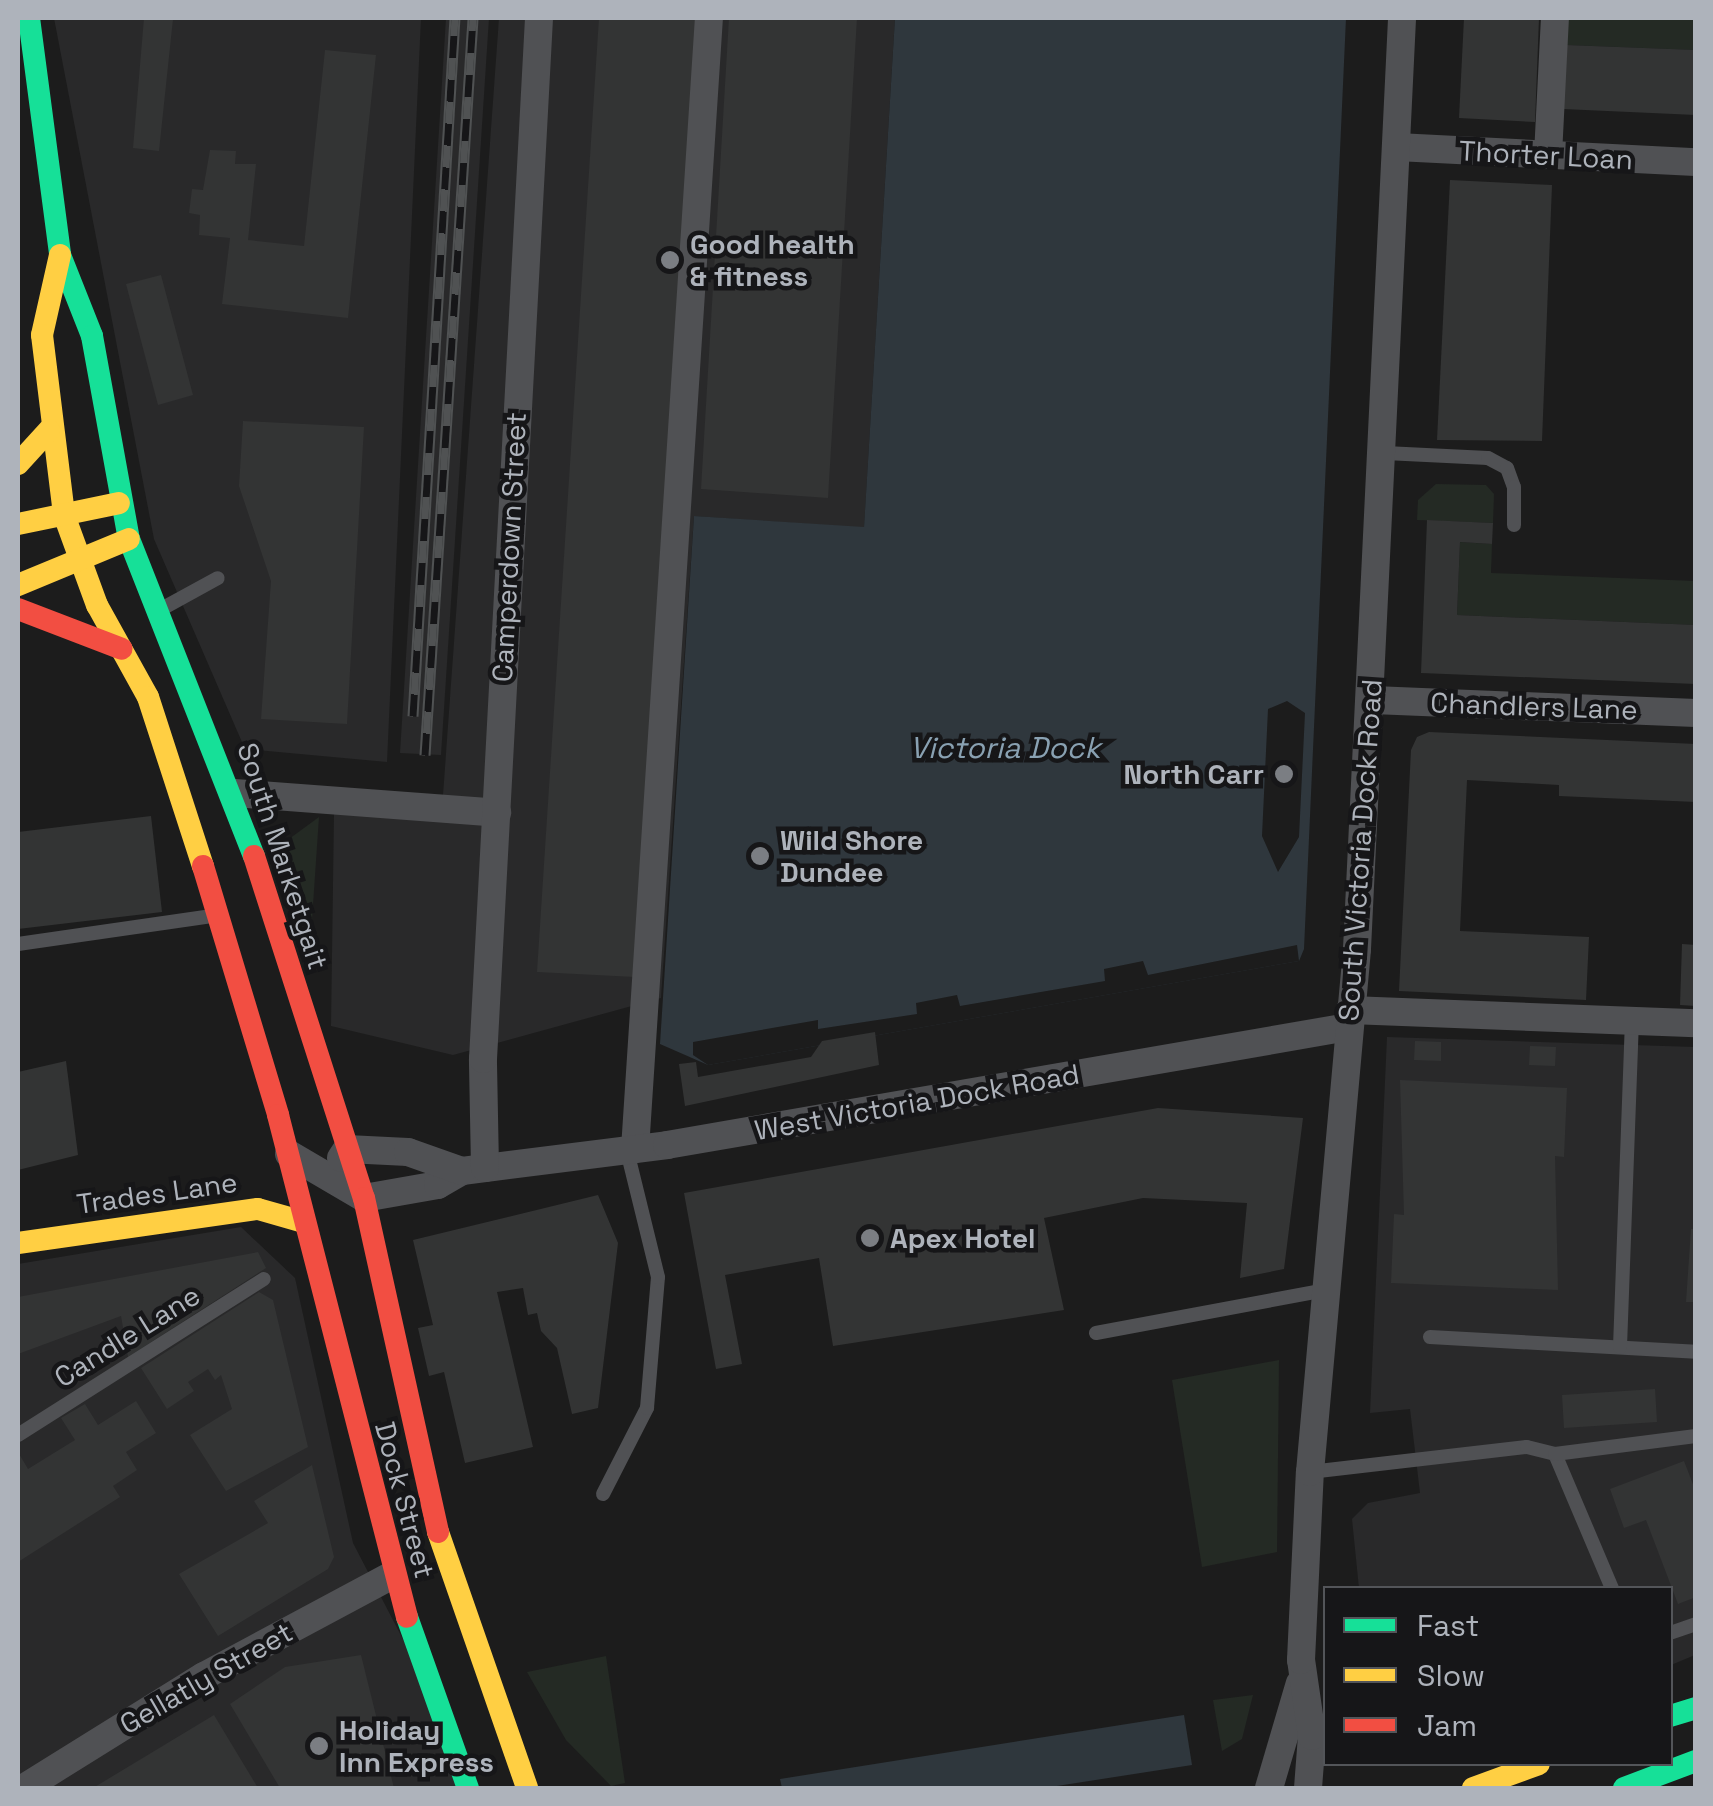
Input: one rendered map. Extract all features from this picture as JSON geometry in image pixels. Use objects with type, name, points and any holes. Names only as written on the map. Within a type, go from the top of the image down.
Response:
[{"type":"main road","points":[[29,18],[60,255],[42,336],[49,430],[64,515],[77,560],[148,697],[289,1154],[304,1222]]},
{"type":"main road","name":"South Marketgait","points":[[60,255],[92,336],[128,540],[234,793],[364,1198]]},
{"type":"main road","points":[[18,464],[49,430]]},
{"type":"main road","points":[[18,524],[119,504]]},
{"type":"main road","points":[[18,586],[128,540]]},
{"type":"main road","points":[[18,609],[122,649]]},
{"type":"main road","name":"Dock Street","points":[[364,1198],[440,1543],[495,1713],[516,1750]]},
{"type":"main road","name":"Trades Lane","points":[[18,1243],[258,1210],[304,1222]]},
{"type":"main road","name":"Dock Street","points":[[304,1222],[392,1574],[468,1788]]},
{"type":"main road","points":[[516,1750],[527,1788]]},
{"type":"main road","points":[[516,1750],[545,1788]]},
{"type":"main road","points":[[1624,1788],[1696,1761]]},
{"type":"main road","points":[[1472,1788],[1533,1766]]},
{"type":"main road","points":[[1686,1788],[1696,1782]]},
{"type":"street","name":"Camperdown Street","points":[[497,813],[539,18]]},
{"type":"street","points":[[631,1150],[709,18]]},
{"type":"street","name":"South Victoria Dock Road","points":[[1308,1788],[1312,1736],[1310,1472],[1372,700],[1402,18]]},
{"type":"street","points":[[1548,155],[1554,18]]},
{"type":"street","points":[[18,142],[46,144]]},
{"type":"street","name":"Thorter Loan","points":[[1397,147],[1696,162]]},
{"type":"street","name":"Chandlers Lane","points":[[1372,700],[1696,713]]},
{"type":"street","points":[[234,793],[497,813],[474,1169]]},
{"type":"street","name":"West Victoria Dock Road","points":[[364,1198],[438,1185],[474,1169],[631,1150],[1349,1018],[1490,1006],[1696,1023]]},
{"type":"street","points":[[313,1257],[326,1179],[347,1149]]},
{"type":"street","name":"West Victoria Dock Road","points":[[347,1149],[408,1152],[474,1169]]},
{"type":"street","points":[[289,1154],[364,1198]]},
{"type":"street","name":"Gellatly Street","points":[[24,1788],[204,1676],[392,1574]]},
{"type":"street","name":"South Victoria Dock Road","points":[[1269,1788],[1309,1667]]},
{"type":"lane","points":[[1384,453],[1488,458],[1507,468],[1514,487],[1514,525]]},
{"type":"lane","points":[[155,612],[218,578]]},
{"type":"lane","points":[[18,944],[217,915]]},
{"type":"lane","points":[[1620,1348],[1632,1020]]},
{"type":"lane","points":[[603,1494],[647,1408],[658,1277],[631,1150]]},
{"type":"lane","name":"Candle Lane","points":[[18,1435],[264,1279]]},
{"type":"lane","points":[[1096,1333],[1322,1291]]},
{"type":"lane","points":[[1430,1337],[1696,1352]]},
{"type":"lane","points":[[1310,1472],[1528,1446],[1555,1454],[1696,1436]]},
{"type":"lane","points":[[1555,1454],[1611,1586]]},
{"type":"shaded area","points":[[54,18],[421,18],[387,762],[245,749],[154,539]]},
{"type":"shaded area","points":[[446,18],[489,18],[441,755],[400,753]]},
{"type":"shaded area","points":[[499,18],[895,18],[864,528],[694,516],[661,998],[453,1055],[331,1026],[334,813],[442,809]]},
{"type":"shaded area","points":[[1567,18],[1695,18],[1695,50],[1566,45]]},
{"type":"shaded area","points":[[1436,484],[1486,485],[1494,494],[1493,523],[1417,520],[1418,500]]},
{"type":"shaded area","points":[[1460,542],[1492,544],[1491,573],[1695,581],[1695,625],[1457,615]]},
{"type":"shaded area","points":[[319,817],[310,949],[280,859],[289,839]]},
{"type":"shaded area","points":[[1387,1037],[1695,1047],[1695,1655],[1673,1664],[1673,1586],[1359,1586],[1352,1519],[1368,1503],[1420,1493],[1410,1409],[1370,1413]]},
{"type":"shaded area","points":[[241,1227],[295,1278],[353,1543],[437,1705],[468,1788],[18,1788],[18,1264]]},
{"type":"shaded area","points":[[1279,1360],[1277,1552],[1202,1567],[1172,1380]]},
{"type":"shaded area","points":[[606,1656],[625,1783],[611,1786],[566,1740],[527,1672]]},
{"type":"shaded area","points":[[1253,1695],[1242,1739],[1222,1751],[1213,1700]]},
{"type":"water","name":"Victoria Dock","points":[[895,18],[1346,18],[1304,949],[1299,961],[708,1065],[660,1044],[694,516],[864,527]],"holes":[[[1287,701],[1305,713],[1299,837],[1278,872],[1262,836],[1268,709]]]},
{"type":"water","points":[[1184,1715],[1192,1765],[1044,1788],[782,1788],[780,1779]]},
{"type":"pier","points":[[1297,945],[1299,961],[708,1065],[693,1055],[693,1042],[818,1020],[818,1029],[917,1014],[916,1003],[957,995],[960,1006],[1105,981],[1104,969],[1143,961],[1148,975]]},
{"type":"building","points":[[144,18],[173,19],[159,151],[133,148]]},
{"type":"building","points":[[599,18],[697,18],[635,977],[537,972]]},
{"type":"building","points":[[729,18],[857,18],[828,498],[701,489]]},
{"type":"building","points":[[1464,18],[1539,18],[1535,122],[1459,118]]},
{"type":"building","points":[[1566,45],[1696,50],[1696,115],[1563,109]]},
{"type":"building","points":[[325,50],[376,55],[348,318],[222,304],[230,238],[199,235],[200,215],[189,213],[192,189],[203,190],[210,150],[236,151],[235,164],[256,164],[248,240],[304,246]]},
{"type":"building","points":[[1450,180],[1552,185],[1542,441],[1437,440]]},
{"type":"building","points":[[161,275],[193,395],[158,405],[126,284]]},
{"type":"building","points":[[243,421],[364,427],[347,724],[261,719],[271,581],[239,486]]},
{"type":"building","points":[[1427,520],[1493,523],[1492,544],[1460,542],[1457,615],[1696,625],[1696,684],[1421,673]]},
{"type":"building","points":[[1429,732],[1696,744],[1696,802],[1559,796],[1559,785],[1467,780],[1460,931],[1589,937],[1586,1000],[1399,991],[1411,750],[1417,737]]},
{"type":"building","points":[[151,816],[162,912],[18,929],[18,832]]},
{"type":"building","points":[[1682,944],[1696,945],[1696,1006],[1680,1005]]},
{"type":"building","points":[[875,1032],[879,1065],[685,1106],[679,1064],[696,1062],[698,1077],[811,1057],[822,1041]]},
{"type":"building","points":[[1415,1041],[1441,1042],[1441,1061],[1414,1060]]},
{"type":"building","points":[[1530,1046],[1556,1047],[1555,1066],[1529,1065]]},
{"type":"building","points":[[66,1061],[78,1155],[18,1170],[18,1072]]},
{"type":"building","points":[[1400,1080],[1567,1088],[1564,1157],[1555,1156],[1558,1290],[1391,1283],[1394,1214],[1404,1215]]},
{"type":"building","name":"Apex Hotel","points":[[1158,1108],[1303,1118],[1284,1269],[1240,1278],[1247,1203],[1143,1198],[1044,1218],[1064,1310],[833,1346],[819,1258],[725,1275],[742,1364],[716,1369],[684,1193]]},
{"type":"building","points":[[598,1195],[618,1243],[598,1408],[572,1414],[557,1348],[541,1331],[537,1313],[528,1315],[523,1288],[497,1292],[533,1447],[465,1463],[444,1372],[429,1376],[418,1328],[433,1325],[413,1240]]},
{"type":"building","points":[[1691,1229],[1696,1229],[1696,1302],[1686,1302]]},
{"type":"building","points":[[258,1252],[266,1268],[128,1357],[121,1316],[18,1354],[18,1297]]},
{"type":"building","points":[[259,1292],[273,1300],[308,1447],[226,1491],[190,1435],[232,1409],[221,1375],[215,1380],[208,1369],[188,1382],[194,1391],[167,1409],[141,1368]]},
{"type":"building","points":[[1655,1389],[1657,1422],[1564,1428],[1562,1395]]},
{"type":"building","points":[[136,1401],[156,1433],[126,1452],[137,1470],[113,1486],[120,1497],[18,1562],[18,1452],[28,1469],[75,1440],[61,1418],[85,1404],[98,1425]]},
{"type":"building","points":[[1684,1461],[1696,1492],[1696,1597],[1678,1604],[1646,1520],[1624,1528],[1610,1489]]},
{"type":"building","points":[[312,1465],[334,1557],[328,1569],[218,1636],[179,1574],[268,1523],[254,1501]]},
{"type":"building","name":"Holiday Inn Express","points":[[361,1655],[394,1788],[280,1788],[230,1704],[285,1667]]},
{"type":"building","points":[[214,1715],[258,1788],[93,1788]]},
{"type":"railway","points":[[413,716],[455,18]]},
{"type":"railway","points":[[425,755],[473,18]]},
{"type":"traffic: fast","points":[[29,18],[60,255],[92,336],[129,539],[254,856]]},
{"type":"traffic: fast","points":[[407,1617],[468,1788]]},
{"type":"traffic: fast","points":[[1673,1715],[1696,1708]]},
{"type":"traffic: fast","points":[[1624,1788],[1696,1761]]},
{"type":"traffic: slow","points":[[60,255],[42,335],[64,515],[97,605],[148,697],[203,866]]},
{"type":"traffic: slow","points":[[18,464],[49,430]]},
{"type":"traffic: slow","points":[[18,524],[119,503]]},
{"type":"traffic: slow","points":[[18,585],[129,539]]},
{"type":"traffic: slow","points":[[18,1243],[258,1209],[304,1222]]},
{"type":"traffic: slow","points":[[438,1532],[527,1788]]},
{"type":"traffic: slow","points":[[1473,1788],[1534,1766]]},
{"type":"traffic: jam","points":[[18,609],[122,649]]},
{"type":"traffic: jam","points":[[254,856],[364,1198],[438,1532]]},
{"type":"traffic: jam","points":[[203,866],[278,1115],[407,1617]]},
{"type":"place","name":"Good health & fitness","points":[[670,260]]},
{"type":"place","name":"North Carr","points":[[1284,774]]},
{"type":"place","name":"Wild Shore Dundee","points":[[760,856]]},
{"type":"place","name":"Apex Hotel","points":[[870,1238]]},
{"type":"place","name":"Holiday Inn Express","points":[[319,1746]]}]
